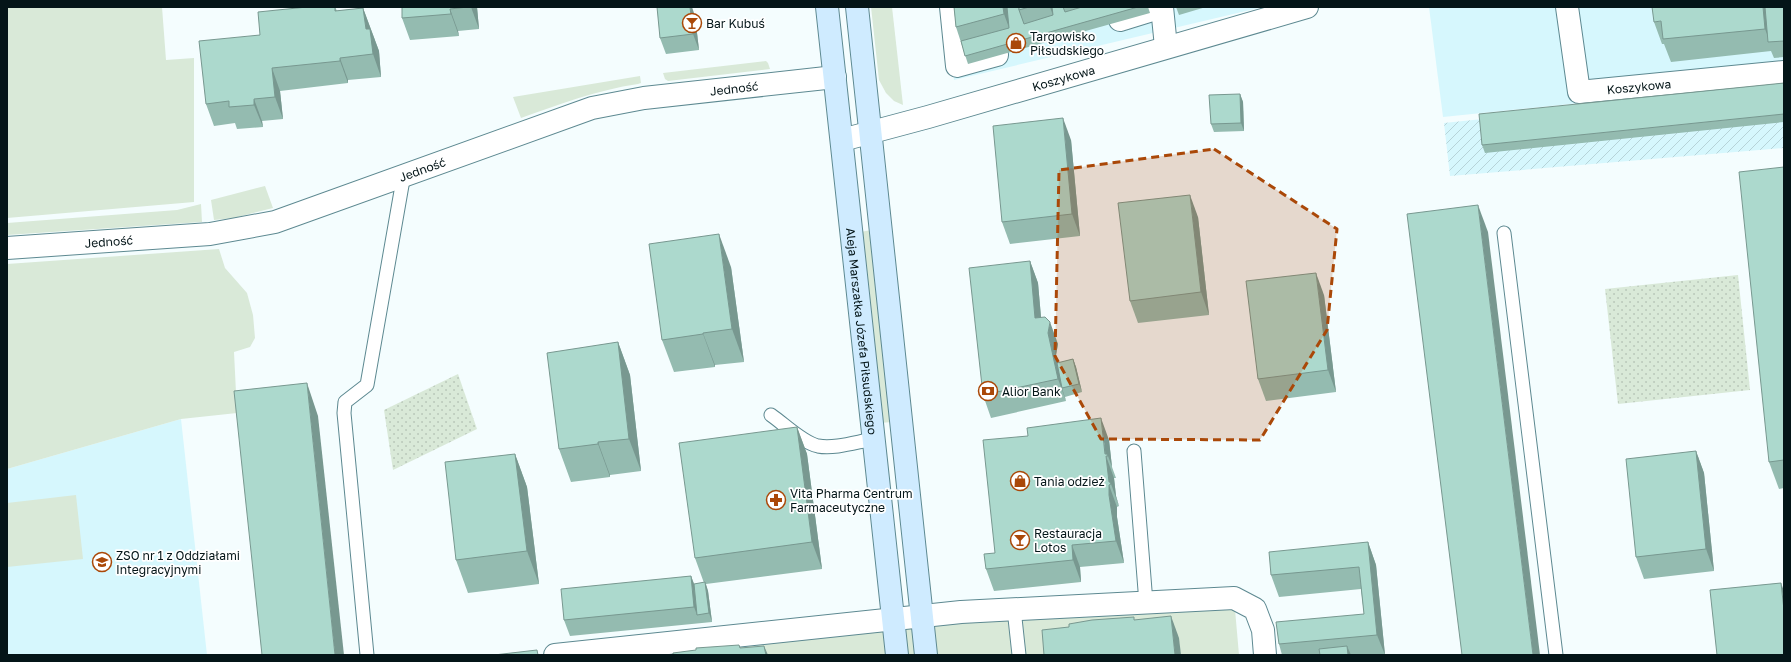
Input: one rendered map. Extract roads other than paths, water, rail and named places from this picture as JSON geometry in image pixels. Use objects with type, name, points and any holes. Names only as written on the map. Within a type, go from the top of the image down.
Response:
[{"type":"street","name":"Aleja Marszałka Józefa Piłsudskiego","points":[[827,7],[897,655]]},
{"type":"street","points":[[857,7],[926,655]]},
{"type":"street","points":[[951,7],[957,66],[1013,51]]},
{"type":"street","points":[[1101,13],[1103,25],[1162,7],[1166,47]]},
{"type":"street","name":"Koszykowa","points":[[842,140],[1307,7]]},
{"type":"street","name":"Koszykowa","points":[[1568,7],[1579,92],[1784,72]]},
{"type":"street","name":"Jedność","points":[[7,248],[210,234],[275,222],[404,174],[592,108],[644,98],[835,77]]},
{"type":"street","points":[[555,655],[625,651],[922,616],[1014,609],[1234,598],[1254,609],[1263,630],[1265,655]]},
{"type":"lane","points":[[367,655],[344,413],[345,402],[367,385],[404,174]]},
{"type":"lane","points":[[1504,233],[1556,655]]},
{"type":"lane","points":[[771,415],[807,442],[818,446],[836,446],[874,439]]},
{"type":"lane","points":[[1134,451],[1146,603]]},
{"type":"lane","points":[[1014,609],[1019,655]]},
{"type":"place","name":"Bar Kubuś","points":[[692,23]]},
{"type":"place","name":"Targowisko Piłsudskiego","points":[[1016,43]]},
{"type":"place","name":"Alior Bank","points":[[988,391]]},
{"type":"place","name":"Tania odzież","points":[[1020,481]]},
{"type":"place","name":"Vita Pharma Centrum Farmaceutyczne","points":[[776,500]]},
{"type":"place","name":"Restauracja Lotos","points":[[1020,540]]},
{"type":"place","name":"ZSO nr 1 z Oddziałami Integracyjnymi","points":[[102,562]]}]
